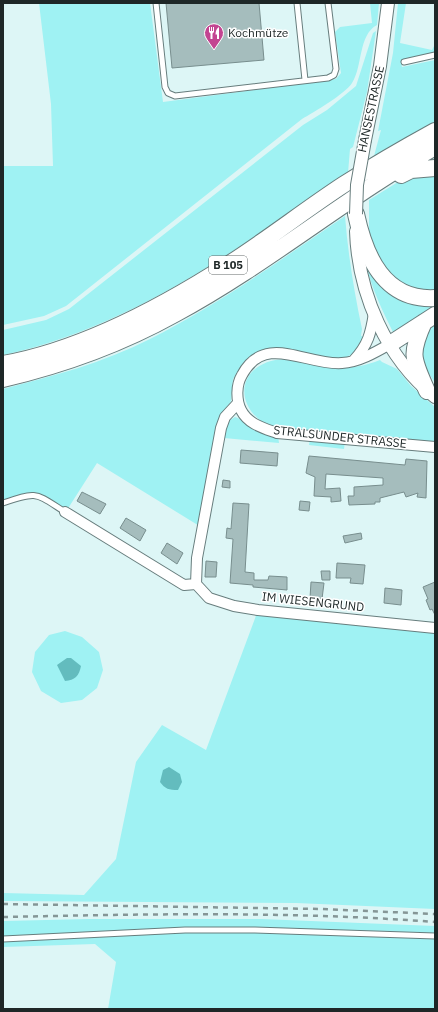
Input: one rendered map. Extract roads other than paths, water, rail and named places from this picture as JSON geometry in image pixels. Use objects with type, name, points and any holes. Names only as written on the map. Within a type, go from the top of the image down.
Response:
[{"type":"highway","name":"B 105","points":[[3,364],[84,340],[151,310],[229,264],[342,185],[435,131]]},
{"type":"highway","name":"B 105","points":[[3,379],[68,362],[107,347],[175,314],[222,286],[376,183],[435,147]]},
{"type":"highway","points":[[376,183],[411,170],[435,168]]},
{"type":"highway","points":[[356,214],[359,240],[373,264],[390,284],[411,296],[435,298]]},
{"type":"highway","points":[[390,344],[430,319]]},
{"type":"highway","points":[[430,319],[416,339],[414,362],[431,394]]},
{"type":"street","name":"HANSESTRASSE","points":[[356,214],[357,185],[364,140],[380,66],[388,3]]},
{"type":"street","points":[[359,240],[363,283],[374,313],[390,344],[411,372],[431,394]]},
{"type":"street","points":[[353,361],[367,344],[371,333],[374,313]]},
{"type":"street","points":[[65,512],[184,585],[196,584],[197,558],[221,428],[225,417],[238,403],[238,387],[244,370],[251,363],[269,353],[291,354],[330,363],[353,361],[390,344]]},
{"type":"street","name":"STRALSUNDER STRASSE","points":[[238,403],[244,416],[249,420],[256,425],[276,433],[435,447]]},
{"type":"street","name":"IM WIESENGRUND","points":[[196,584],[209,598],[234,606],[258,610],[435,628]]},
{"type":"lane","points":[[156,3],[164,86],[168,93],[175,96],[328,78],[334,75],[336,69],[328,3]]},
{"type":"lane","points":[[297,3],[305,80]]},
{"type":"lane","points":[[404,62],[435,55]]},
{"type":"lane","points":[[3,503],[33,494],[65,512]]},
{"type":"lane","points":[[3,939],[185,930],[255,930],[435,936]]},
{"type":"railway","points":[[3,904],[321,909],[435,914]]},
{"type":"railway","points":[[3,917],[219,914],[327,916],[435,922]]},
{"type":"place","name":"Kochmütze","points":[[214,50]]}]
